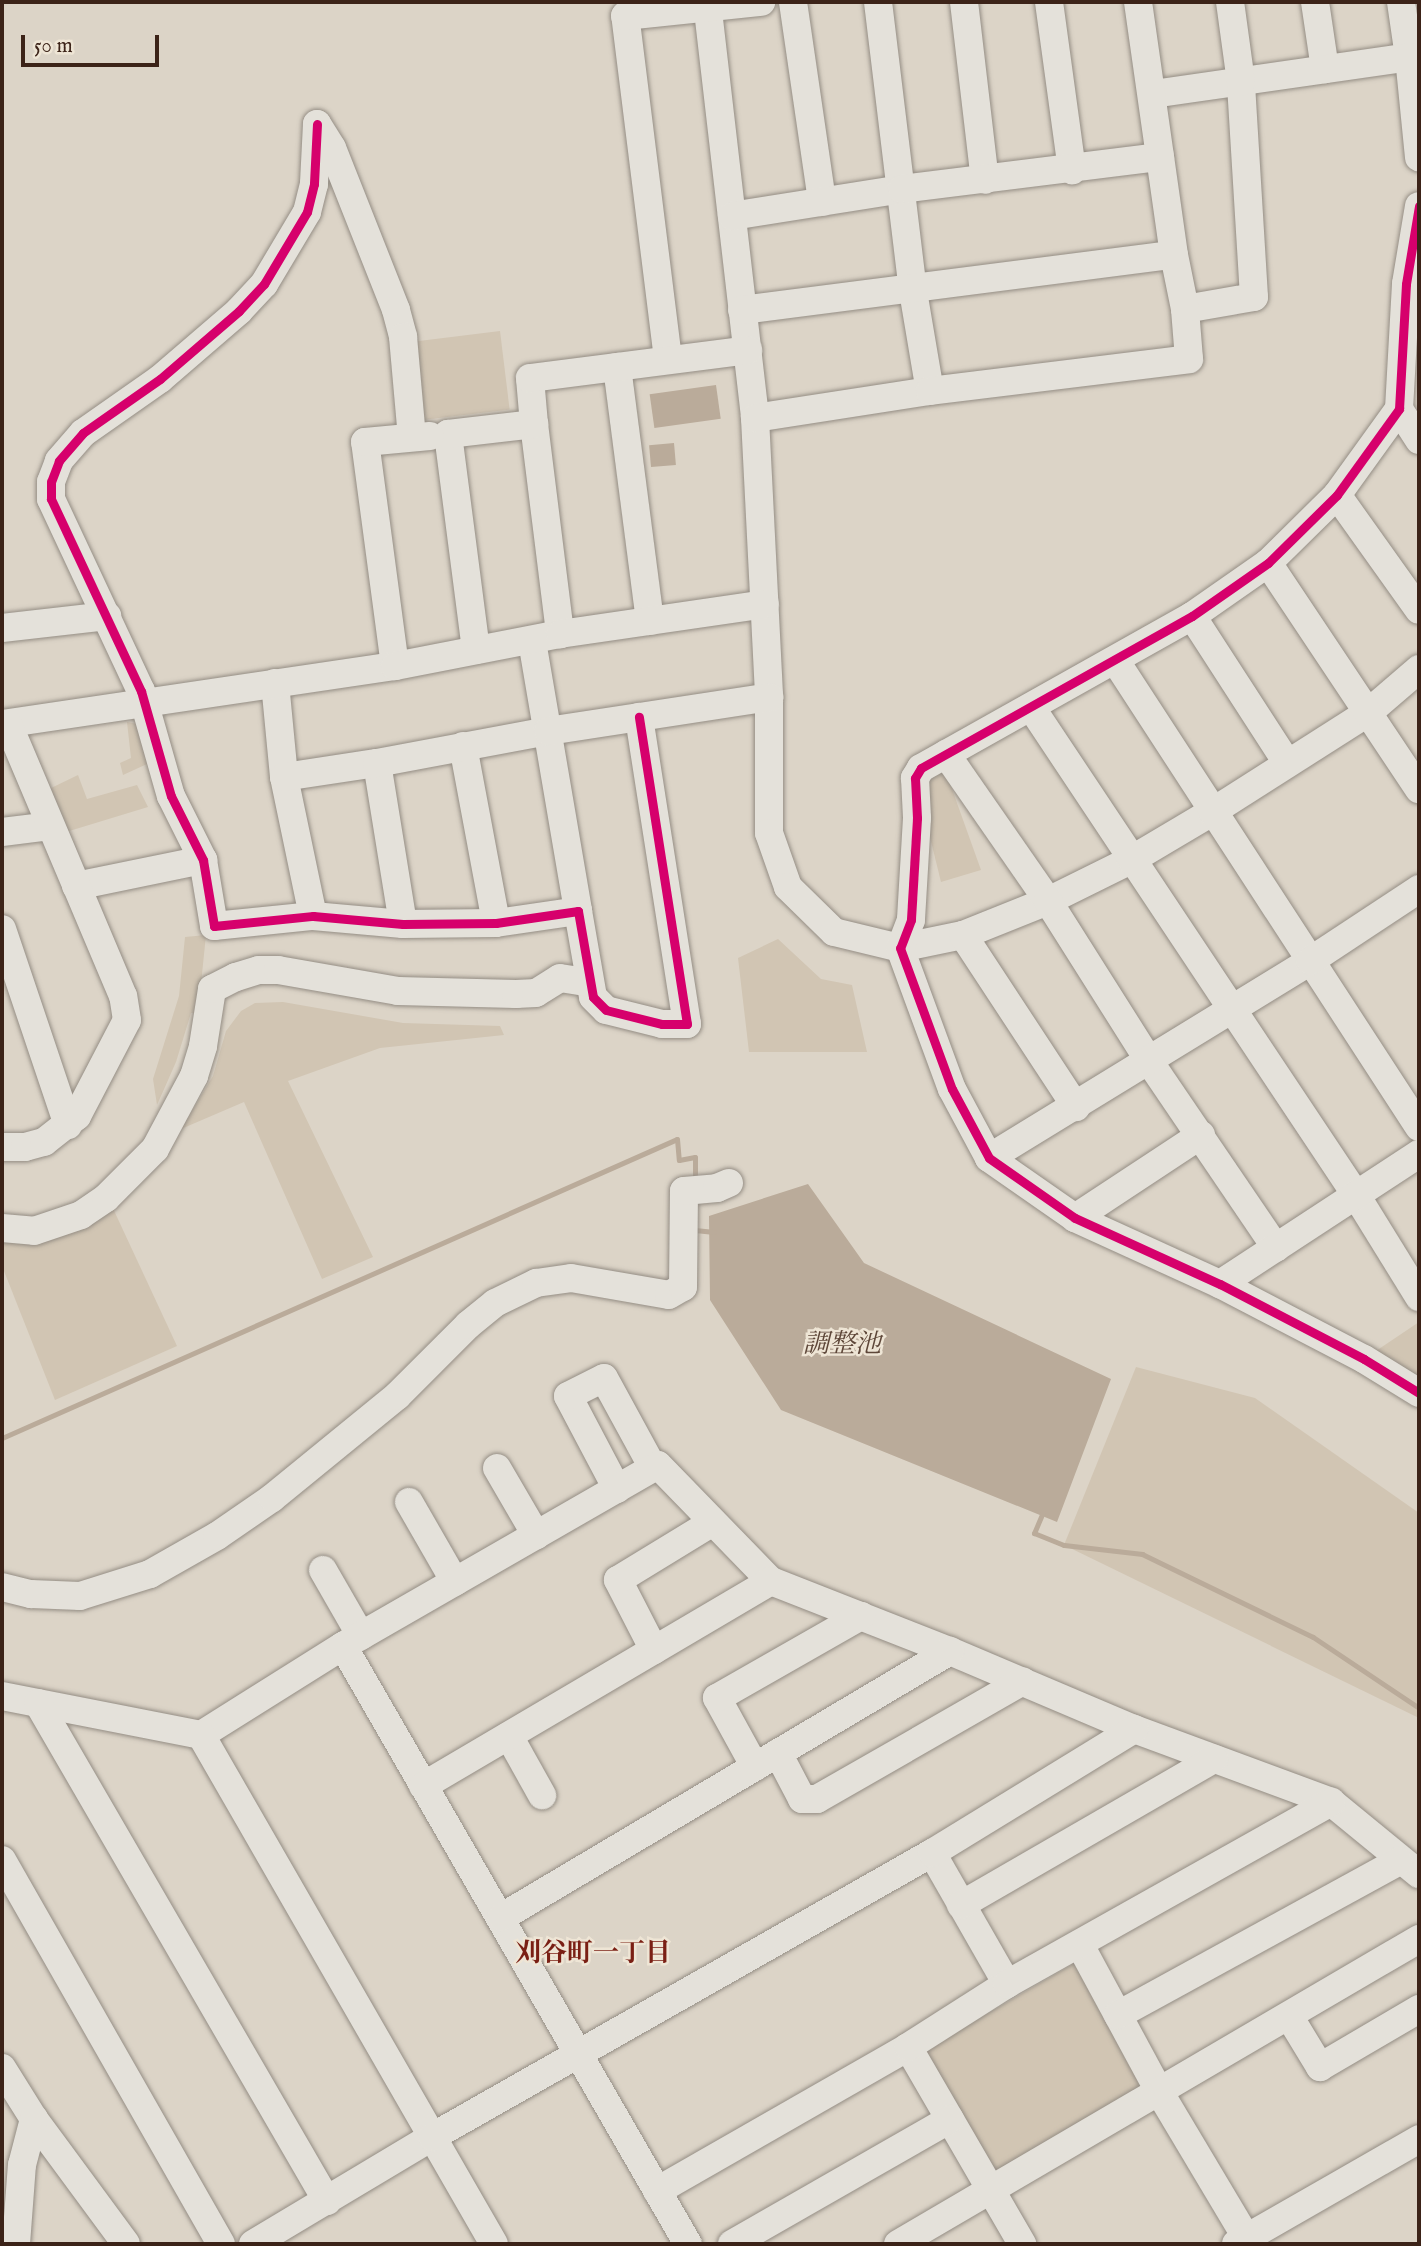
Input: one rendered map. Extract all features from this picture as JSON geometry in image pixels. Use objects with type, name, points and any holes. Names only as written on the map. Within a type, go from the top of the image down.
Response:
[{"type":"street","points":[[668,359],[626,9],[761,2]]},
{"type":"street","points":[[793,2],[822,202]]},
{"type":"street","points":[[878,2],[913,290],[930,391]]},
{"type":"street","points":[[964,2],[985,180]]},
{"type":"street","points":[[1049,2],[1072,170]]},
{"type":"street","points":[[755,418],[930,391],[1189,359],[1185,309],[1174,255],[1138,2]]},
{"type":"street","points":[[1185,309],[1254,297],[1241,82],[1230,2]]},
{"type":"street","points":[[1315,2],[1325,69]]},
{"type":"street","points":[[1401,2],[1419,158]]},
{"type":"street","points":[[707,4],[755,418],[769,697],[769,833],[788,887],[834,932],[900,948],[963,936],[1048,901],[1131,860],[1212,812],[1368,712],[1419,669]]},
{"type":"street","points":[[1153,93],[1409,57]]},
{"type":"street","points":[[412,437],[403,337],[396,310],[332,148],[317,124],[314,184],[307,212],[264,285],[239,312],[160,379],[83,433],[59,461],[51,482],[51,499],[107,616],[145,705],[171,796],[203,860],[214,926],[313,916],[403,924],[496,923],[578,911]]},
{"type":"street","points":[[732,216],[902,189],[1160,157]]},
{"type":"street","points":[[1419,206],[1399,409],[1337,495],[1268,563],[1192,616],[921,768],[915,778],[917,818],[912,909],[900,948],[952,1089],[989,1158],[1075,1218],[1220,1284],[1364,1359],[1419,1393]]},
{"type":"street","points":[[742,310],[1174,255]]},
{"type":"street","points":[[560,634],[530,378],[748,350]]},
{"type":"street","points":[[617,368],[650,621]]},
{"type":"street","points":[[1399,409],[1419,440]]},
{"type":"street","points":[[395,666],[365,442],[534,424]]},
{"type":"street","points":[[448,434],[476,650]]},
{"type":"street","points":[[1337,495],[1419,610]]},
{"type":"street","points":[[1268,563],[1419,789]]},
{"type":"street","points":[[2,1147],[34,1146],[68,1125],[84,1106],[127,1020],[123,996],[5,724],[395,666],[560,634],[765,604]]},
{"type":"street","points":[[2,628],[107,616]]},
{"type":"street","points":[[1192,616],[1287,763]]},
{"type":"street","points":[[532,641],[593,997],[606,1010],[662,1024],[687,1024],[639,717]]},
{"type":"street","points":[[1115,660],[1419,1127]]},
{"type":"street","points":[[275,683],[284,777],[313,916]]},
{"type":"street","points":[[284,777],[377,764],[548,731],[769,697]]},
{"type":"street","points":[[1031,707],[1356,1195],[1419,1297]]},
{"type":"street","points":[[463,746],[496,923]]},
{"type":"street","points":[[946,754],[1048,901],[1149,1061],[1276,1248]]},
{"type":"street","points":[[377,764],[403,924]]},
{"type":"street","points":[[2,832],[50,826]]},
{"type":"street","points":[[76,886],[203,860]]},
{"type":"street","points":[[989,1158],[1310,961],[1419,889]]},
{"type":"street","points":[[2,929],[68,1125]]},
{"type":"street","points":[[963,936],[1076,1107]]},
{"type":"street","points":[[2,1228],[34,1231],[81,1215],[106,1198],[155,1149],[194,1076],[204,1046],[212,989],[236,977],[259,970],[278,970],[398,991],[516,994],[536,993],[560,978],[590,983]]},
{"type":"street","points":[[1075,1218],[1201,1135]]},
{"type":"street","points":[[1220,1284],[1419,1154]]},
{"type":"street","points":[[2,1587],[31,1594],[80,1596],[150,1574],[218,1536],[272,1498],[397,1396],[468,1325],[495,1304],[537,1283],[571,1278],[668,1296],[683,1287],[684,1191],[717,1188],[729,1183]]},
{"type":"street","points":[[617,1489],[568,1396],[604,1378],[653,1468]]},
{"type":"street","points":[[2,1696],[201,1735],[352,1641],[658,1465],[771,1581],[950,1651],[1134,1729],[1331,1802],[1409,1868],[1118,2015]]},
{"type":"street","points":[[497,1468],[536,1535]]},
{"type":"street","points":[[409,1502],[455,1582]]},
{"type":"street","points":[[654,1650],[618,1580],[713,1522]]},
{"type":"street","points":[[323,1570],[352,1641],[423,1786],[502,1917],[577,2057],[688,2244]]},
{"type":"street","points":[[423,1786],[771,1581]]},
{"type":"street","points":[[861,1616],[717,1698],[802,1799],[817,1799],[1023,1681]]},
{"type":"street","points":[[502,1917],[950,1651]]},
{"type":"street","points":[[38,1703],[327,2202]]},
{"type":"street","points":[[253,2244],[293,2234],[327,2202],[432,2137],[932,1853],[1134,1729]]},
{"type":"street","points":[[201,1735],[494,2244]]},
{"type":"street","points":[[509,1736],[542,1795]]},
{"type":"street","points":[[961,1905],[1214,1759]]},
{"type":"street","points":[[657,2192],[908,2047],[1007,1984],[1331,1802]]},
{"type":"street","points":[[932,1853],[1007,1984]]},
{"type":"street","points":[[2,1860],[220,2244]]},
{"type":"street","points":[[898,2244],[1419,1939]]},
{"type":"street","points":[[1080,1945],[1245,2242],[1419,2139]]},
{"type":"street","points":[[1289,2016],[1320,2067],[1419,2008]]},
{"type":"street","points":[[908,2047],[1023,2244]]},
{"type":"street","points":[[2,2068],[34,2119],[126,2244]]},
{"type":"street","points":[[16,2244],[22,2165],[34,2119]]},
{"type":"street","points":[[732,2244],[950,2119]]},
{"type":"shaded area","points":[[500,331],[510,409],[414,421],[405,343]]},
{"type":"shaded area","points":[[127,722],[138,724],[147,764],[123,775],[120,763],[131,758]]},
{"type":"shaded area","points":[[943,764],[981,870],[941,882],[925,817],[925,776]]},
{"type":"shaded area","points":[[78,775],[87,799],[137,785],[148,807],[66,832],[47,790]]},
{"type":"shaded area","points":[[206,935],[198,1013],[191,1013],[176,1062],[157,1105],[153,1079],[179,996],[185,937]]},
{"type":"shaded area","points":[[778,939],[821,979],[852,985],[867,1052],[749,1052],[738,958]]},
{"type":"shaded area","points":[[283,1002],[403,1023],[500,1026],[504,1035],[380,1048],[288,1081],[373,1257],[322,1279],[244,1102],[181,1129],[213,1076],[226,1031],[241,1011],[255,1003]]},
{"type":"shaded area","points":[[110,1202],[177,1346],[55,1400],[2,1266],[2,1238]]},
{"type":"shaded area","points":[[1419,1322],[1419,1393],[1364,1359]]},
{"type":"shaded area","points":[[1136,1367],[1255,1398],[1419,1513],[1419,1718],[1064,1545]]},
{"type":"shaded area","points":[[1075,1963],[1148,2089],[994,2178],[921,2052]]},
{"type":"water","points":[[716,385],[721,419],[654,428],[650,394]]},
{"type":"water","points":[[674,443],[676,465],[651,467],[649,445]]},
{"type":"water","name":"調整池","points":[[808,1184],[864,1263],[1111,1379],[1057,1522],[781,1410],[710,1300],[709,1216]]},
{"type":"waterway","points":[[2,1438],[677,1139],[679,1160],[695,1157],[695,1182]]},
{"type":"waterway","points":[[695,1230],[714,1232]]},
{"type":"waterway","points":[[1043,1512],[1034,1533],[1064,1545],[1142,1554],[1313,1637],[1419,1708]]},
{"type":"cycle path","points":[[317,124],[314,184],[307,212],[264,284],[239,311],[160,379],[83,433],[59,461],[51,482],[51,499],[141,691],[171,796],[203,860],[214,926],[313,916],[403,924],[496,923],[578,911],[593,997],[606,1010],[662,1024],[687,1024],[639,717]]},
{"type":"cycle path","points":[[1419,206],[1406,284],[1399,409],[1337,495],[1268,563],[1192,616],[921,768],[915,778],[917,818],[911,920],[900,948],[952,1089],[989,1158],[1075,1218],[1220,1284],[1364,1359],[1419,1393]]},
{"type":"district","name":"刈谷町一丁目","points":[[593,1954]]}]
